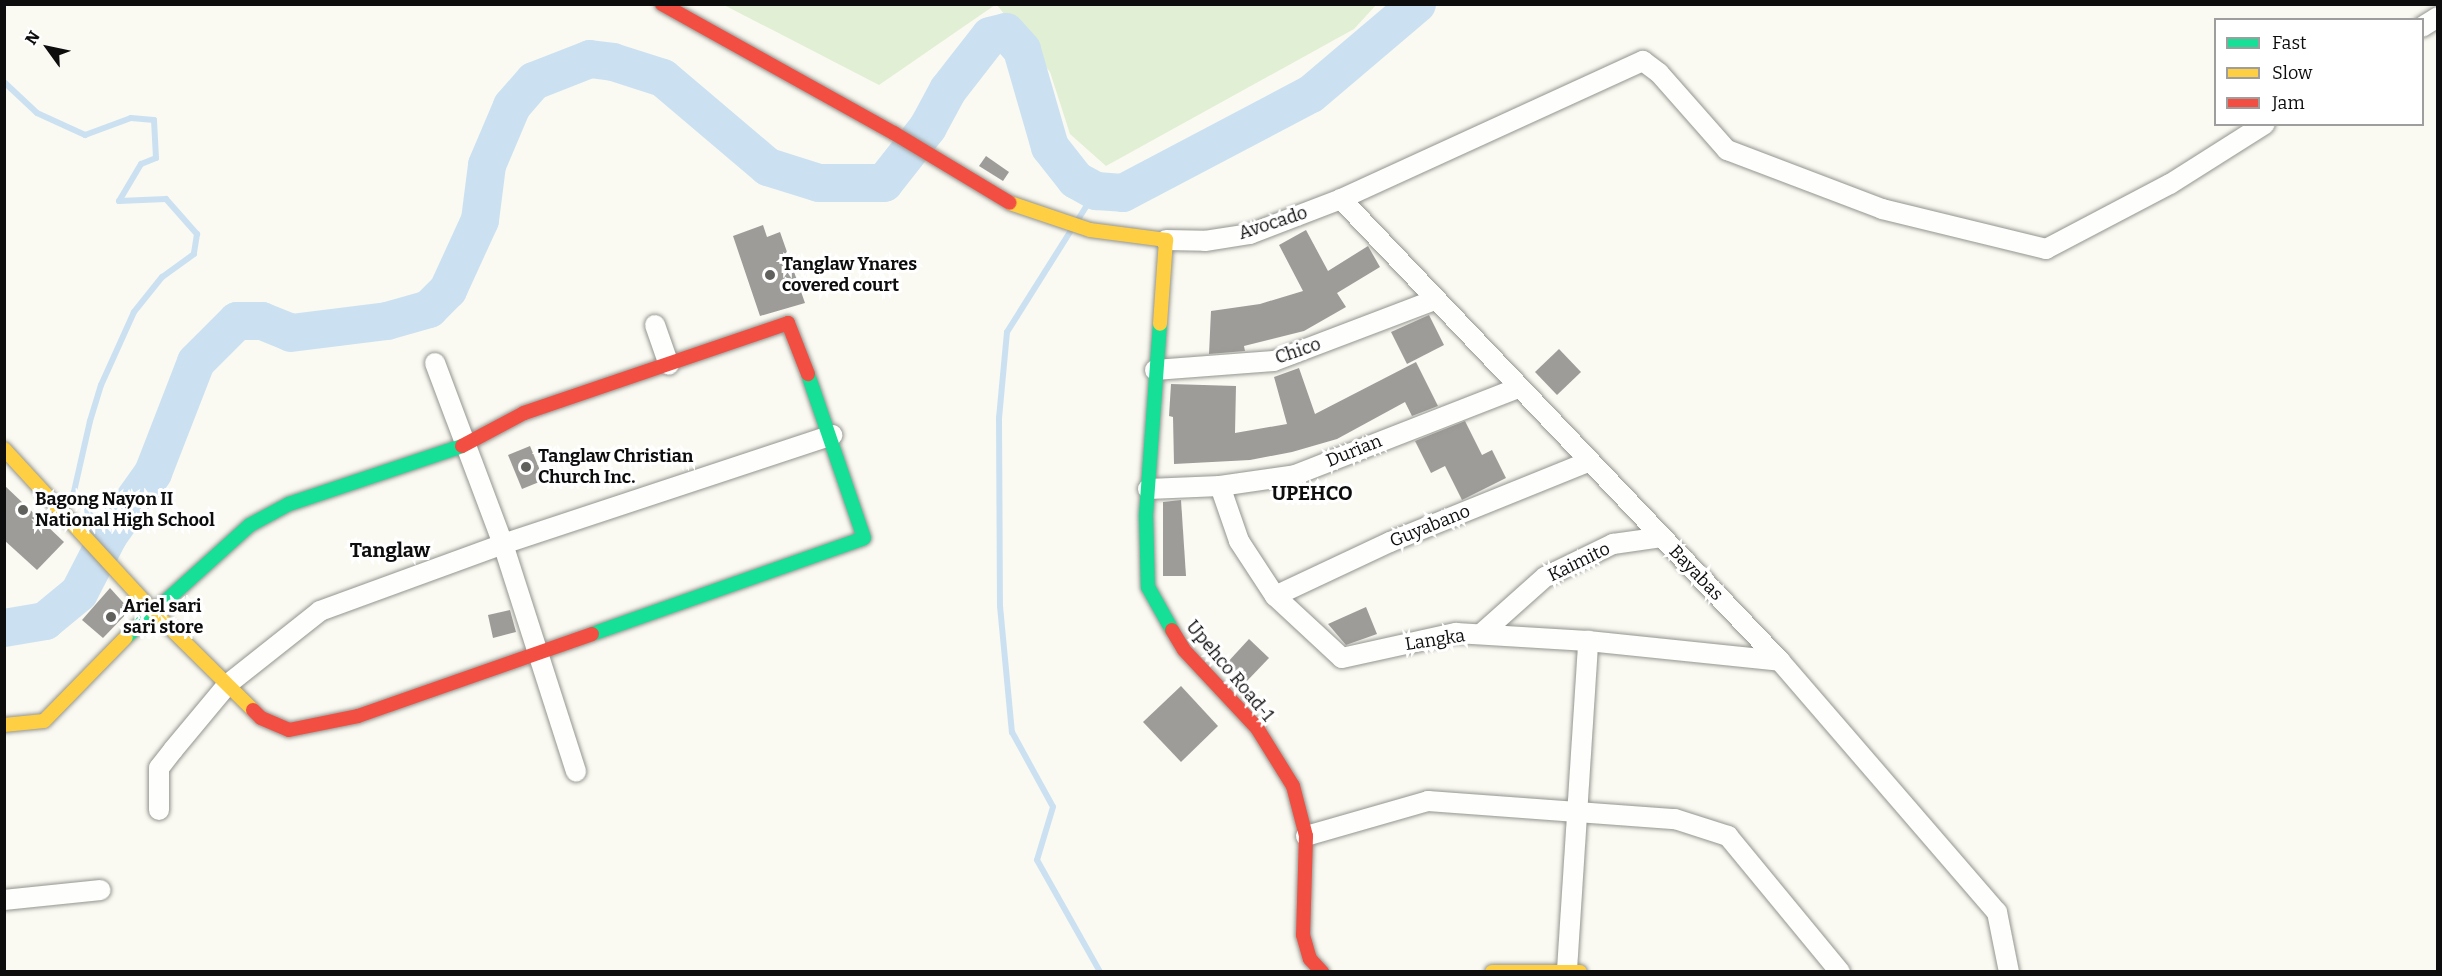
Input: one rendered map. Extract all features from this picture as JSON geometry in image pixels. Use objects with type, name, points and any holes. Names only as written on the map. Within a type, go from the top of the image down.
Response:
[{"type":"street","points":[[662,4],[894,133],[1018,208],[1090,230],[1166,240]]},
{"type":"street","points":[[2424,26],[2438,17]]},
{"type":"street","name":"Avocado","points":[[1166,240],[1205,241],[1250,234],[1341,199],[1643,61],[1659,73],[1727,150],[1882,209],[2046,249],[2170,184],[2262,126]]},
{"type":"street","name":"Bayabas","points":[[1341,199],[1588,462],[1780,660],[1997,912],[2009,972]]},
{"type":"street","name":"Upehco Road-1","points":[[1166,240],[1155,370],[1145,564],[1156,606],[1184,650],[1257,728],[1279,760],[1293,786],[1306,836],[1303,935],[1310,959],[1322,972]]},
{"type":"street","name":"Chico","points":[[1155,370],[1274,361],[1435,300]]},
{"type":"street","points":[[4,449],[82,531],[152,610],[261,718],[289,730],[358,716],[864,538],[832,435],[788,323],[524,413],[464,445],[289,504],[250,525],[152,610],[44,721],[4,725]]},
{"type":"street","points":[[655,325],[669,365]]},
{"type":"street","points":[[435,363],[503,544],[576,772]]},
{"type":"street","name":"Durian","points":[[1148,489],[1220,486],[1295,475],[1518,387]]},
{"type":"street","points":[[159,810],[159,768],[228,684],[320,611],[503,544],[832,435]]},
{"type":"street","name":"Guyabano","points":[[1275,596],[1390,542],[1588,462]]},
{"type":"street","name":"Langka","points":[[1220,486],[1239,541],[1275,596],[1342,658],[1456,633],[1588,641],[1780,660]]},
{"type":"street","name":"Kaimito","points":[[1481,634],[1545,576],[1613,544],[1662,537]]},
{"type":"street","points":[[1492,972],[1574,971],[1576,812],[1588,641]]},
{"type":"street","points":[[1306,836],[1428,801],[1675,819],[1728,836],[1840,972]]},
{"type":"street","points":[[4,900],[100,890]]},
{"type":"green space","points":[[995,4],[879,85],[724,5]]},
{"type":"green space","points":[[997,5],[1376,5],[1354,29],[1106,166],[1070,134],[1050,72]]},
{"type":"building","points":[[986,156],[1009,172],[1003,181],[979,166]]},
{"type":"building","name":"Tanglaw Ynares covered court","points":[[763,225],[767,237],[780,232],[805,303],[760,316],[733,236]]},
{"type":"building","points":[[1306,230],[1328,271],[1368,246],[1380,267],[1337,293],[1346,307],[1304,331],[1244,346],[1245,351],[1209,354],[1211,311],[1260,304],[1303,291],[1279,245]]},
{"type":"building","points":[[1429,315],[1444,345],[1407,364],[1391,332]]},
{"type":"building","points":[[1559,349],[1581,372],[1557,395],[1535,372]]},
{"type":"building","points":[[1416,362],[1438,406],[1412,416],[1405,402],[1337,439],[1292,452],[1250,460],[1174,464],[1173,417],[1169,416],[1171,384],[1236,386],[1235,433],[1287,424],[1274,377],[1299,368],[1315,414]]},
{"type":"building","points":[[1465,421],[1482,455],[1492,450],[1506,478],[1462,500],[1445,466],[1431,473],[1415,441]]},
{"type":"building","name":"Tanglaw Christian Church Inc.","points":[[530,446],[544,480],[522,489],[508,455]]},
{"type":"building","points":[[4,485],[64,542],[37,570],[4,540]]},
{"type":"building","points":[[1181,500],[1186,576],[1163,576],[1163,502]]},
{"type":"building","name":"Ariel sari sari store","points":[[110,588],[130,610],[103,638],[82,620]]},
{"type":"building","points":[[1366,607],[1377,634],[1346,645],[1328,624]]},
{"type":"building","points":[[510,610],[516,632],[493,638],[488,615]]},
{"type":"building","points":[[1249,639],[1269,658],[1246,682],[1226,664]]},
{"type":"building","points":[[1181,686],[1218,726],[1181,762],[1143,722]]},
{"type":"waterway","points":[[4,628],[45,621],[79,593],[109,535],[153,473],[196,362],[237,321],[262,321],[291,333],[387,321],[429,309],[448,290],[480,220],[487,165],[512,106],[534,81],[590,59],[613,62],[663,78],[768,167],[819,183],[884,183],[928,127],[948,90],[990,36],[1006,32],[1022,50],[1050,147],[1076,180],[1096,191],[1123,193],[1311,94],[1417,4]]},
{"type":"waterway","points":[[4,82],[37,113],[85,135],[131,118],[154,120],[156,158],[141,164],[119,201],[166,199],[197,234],[194,254],[162,277],[134,312],[101,385],[90,421],[73,496],[109,535]]},
{"type":"waterway","points":[[1079,218],[1096,191]]},
{"type":"waterway","points":[[1070,232],[1007,332],[999,418],[1000,606],[1012,732],[1053,807],[1037,860],[1100,972]]},
{"type":"traffic: fast","points":[[1160,324],[1146,516],[1148,587],[1172,630]]},
{"type":"traffic: fast","points":[[592,634],[864,538],[808,374]]},
{"type":"traffic: fast","points":[[126,637],[250,525],[289,504],[462,446]]},
{"type":"traffic: slow","points":[[1010,203],[1090,230],[1166,240],[1160,324]]},
{"type":"traffic: slow","points":[[4,449],[152,610],[253,710]]},
{"type":"traffic: slow","points":[[4,725],[44,721],[126,637]]},
{"type":"traffic: slow","points":[[1492,972],[1580,972]]},
{"type":"traffic: jam","points":[[662,4],[894,133],[1010,203]]},
{"type":"traffic: jam","points":[[462,446],[524,413],[788,323],[808,374]]},
{"type":"traffic: jam","points":[[1172,630],[1184,650],[1257,728],[1293,786],[1306,836],[1303,935],[1310,959],[1322,972]]},
{"type":"traffic: jam","points":[[253,710],[261,718],[289,730],[358,716],[592,634]]},
{"type":"place","name":"Tanglaw Ynares covered court","points":[[770,275]]},
{"type":"place","name":"Tanglaw Christian Church Inc.","points":[[526,467]]},
{"type":"place","name":"Bagong Nayon II National High School","points":[[23,510]]},
{"type":"place","name":"Ariel sari sari store","points":[[111,617]]},
{"type":"district","name":"UPEHCO","points":[[1312,493]]},
{"type":"district","name":"Tanglaw","points":[[390,550]]}]
